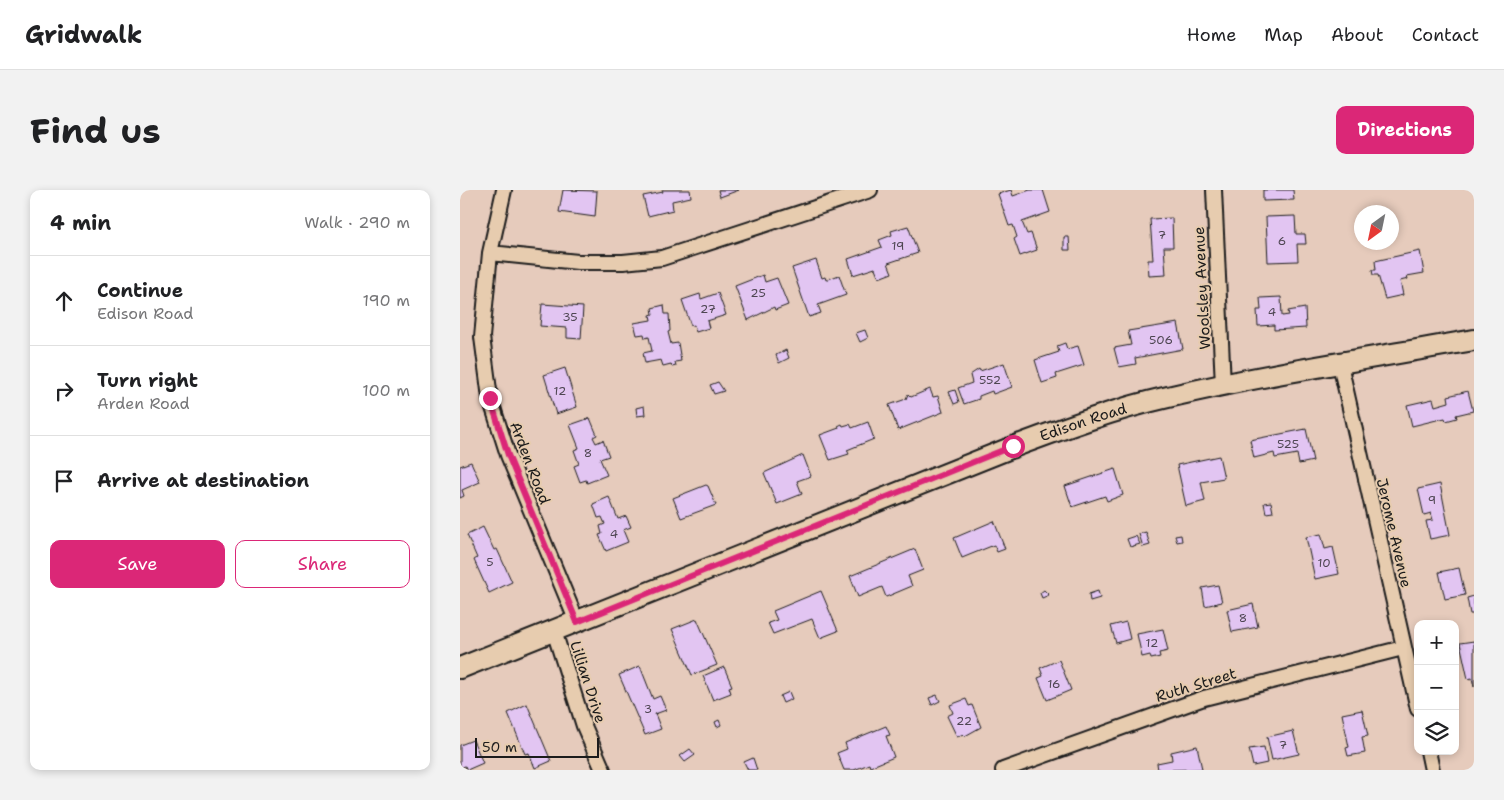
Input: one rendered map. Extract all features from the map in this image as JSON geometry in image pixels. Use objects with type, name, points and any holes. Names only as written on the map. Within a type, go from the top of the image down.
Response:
[{"type":"street","name":"Arden Road","points":[[504,190],[490,253],[482,337],[490,398],[508,455],[577,622]]},
{"type":"street","points":[[490,253],[578,262],[623,262],[662,258],[870,190]]},
{"type":"street","name":"Woolsley Avenue","points":[[1214,190],[1223,385]]},
{"type":"street","name":"Edison Road","points":[[460,668],[1013,446],[1106,414],[1223,385],[1474,340]]},
{"type":"street","name":"Jerome Avenue","points":[[1340,364],[1414,693]]},
{"type":"street","name":"Lillian Drive","points":[[554,631],[584,726],[603,770]]},
{"type":"street","name":"Ruth Street","points":[[1004,770],[1089,737],[1204,698],[1403,648]]},
{"type":"street","points":[[1429,755],[1432,770]]},
{"type":"building","points":[[563,190],[597,191],[595,217],[559,212]]},
{"type":"building","points":[[662,190],[690,190],[691,197],[672,201],[673,210],[648,216],[643,196],[663,192]]},
{"type":"building","points":[[718,190],[739,190],[720,197]]},
{"type":"building","points":[[1011,190],[1013,196],[1030,190],[1043,190],[1050,212],[1022,222],[1027,234],[1031,233],[1037,250],[1020,256],[1014,239],[1017,237],[1013,225],[1009,226],[998,194]]},
{"type":"building","points":[[1263,190],[1293,190],[1294,200],[1263,201]]},
{"type":"building","points":[[1295,216],[1296,234],[1305,234],[1306,244],[1297,244],[1298,261],[1268,262],[1266,217]]},
{"type":"building","points":[[1172,218],[1173,247],[1164,247],[1166,275],[1149,276],[1148,260],[1153,260],[1150,219]]},
{"type":"building","points":[[908,226],[918,253],[888,263],[892,273],[879,278],[875,268],[853,275],[848,259],[882,247],[879,240],[892,235],[891,231]]},
{"type":"building","points":[[1064,237],[1069,237],[1070,250],[1064,250]]},
{"type":"building","points":[[1420,251],[1424,273],[1407,276],[1408,279],[1400,281],[1403,295],[1385,299],[1378,275],[1373,275],[1372,270],[1376,270],[1375,261]]},
{"type":"building","points":[[816,260],[822,278],[825,277],[826,280],[839,275],[846,295],[818,305],[821,313],[809,317],[792,268]]},
{"type":"building","points":[[763,275],[765,282],[777,278],[788,305],[775,310],[774,307],[748,320],[735,286]]},
{"type":"building","points":[[718,293],[726,315],[707,321],[709,328],[696,332],[694,325],[691,326],[682,300],[700,294],[701,299]]},
{"type":"building","points":[[1281,297],[1282,316],[1289,315],[1288,311],[1305,308],[1306,328],[1274,330],[1274,325],[1258,326],[1257,310],[1261,310],[1260,298]]},
{"type":"building","points":[[542,304],[583,307],[581,339],[567,338],[567,328],[540,326]]},
{"type":"building","points":[[664,305],[665,314],[669,314],[670,331],[668,332],[671,344],[678,343],[681,361],[675,362],[676,366],[672,367],[671,364],[663,366],[661,360],[645,363],[643,353],[652,351],[649,337],[645,338],[644,334],[637,335],[634,323],[651,320],[652,308]]},
{"type":"building","points":[[1178,323],[1183,349],[1135,358],[1136,364],[1119,367],[1114,348],[1131,345],[1128,331]]},
{"type":"building","points":[[865,330],[868,338],[860,342],[856,333]]},
{"type":"building","points":[[1065,343],[1067,349],[1078,346],[1084,365],[1056,374],[1057,378],[1042,383],[1035,360],[1059,352],[1057,346]]},
{"type":"building","points":[[786,350],[789,358],[779,363],[776,355]]},
{"type":"building","points":[[1004,363],[1012,387],[993,394],[992,391],[979,396],[979,399],[964,404],[958,388],[972,383],[970,375],[979,369],[980,371]]},
{"type":"building","points":[[565,368],[577,407],[556,414],[544,375]]},
{"type":"building","points":[[718,382],[724,391],[714,394],[710,385]]},
{"type":"building","points":[[930,389],[933,397],[938,396],[943,412],[898,430],[889,405],[906,399],[908,394],[911,397]]},
{"type":"building","points":[[955,390],[959,402],[954,404],[949,392]]},
{"type":"building","points":[[1468,391],[1473,411],[1456,415],[1457,418],[1446,421],[1445,418],[1412,426],[1407,405],[1433,399],[1435,406],[1449,402],[1448,396]]},
{"type":"building","points":[[644,406],[645,415],[637,416],[636,408]]},
{"type":"building","points":[[590,418],[597,435],[593,437],[596,443],[603,440],[609,456],[600,459],[607,475],[587,483],[586,480],[580,482],[574,466],[579,464],[574,450],[579,448],[570,425]]},
{"type":"building","points":[[868,422],[874,439],[847,450],[849,454],[830,460],[820,435],[839,428],[838,426],[842,424],[843,426],[850,424],[852,428]]},
{"type":"building","points":[[1306,429],[1313,461],[1299,464],[1297,454],[1275,458],[1274,453],[1254,458],[1250,440]]},
{"type":"building","points":[[803,455],[811,476],[797,481],[802,494],[777,504],[764,473]]},
{"type":"building","points":[[1219,456],[1224,478],[1201,482],[1205,501],[1186,506],[1177,465]]},
{"type":"building","points":[[471,462],[480,482],[462,490],[464,496],[460,498],[460,466]]},
{"type":"building","points":[[1115,469],[1123,495],[1107,501],[1105,496],[1072,507],[1065,486]]},
{"type":"building","points":[[1440,484],[1450,535],[1430,539],[1426,521],[1433,520],[1431,513],[1424,515],[1418,489]]},
{"type":"building","points":[[706,485],[716,505],[681,518],[673,498]]},
{"type":"building","points":[[609,497],[618,519],[626,516],[631,527],[623,530],[628,542],[606,551],[599,535],[602,534],[600,526],[605,524],[602,517],[598,518],[593,504]]},
{"type":"building","points":[[1271,502],[1273,512],[1266,513],[1264,503]]},
{"type":"building","points":[[994,521],[1005,549],[997,552],[994,545],[962,558],[954,538]]},
{"type":"building","points":[[483,527],[494,550],[497,549],[512,582],[489,593],[474,560],[477,558],[467,535]]},
{"type":"building","points":[[1146,532],[1150,545],[1143,547],[1139,534]]},
{"type":"building","points":[[1321,534],[1325,549],[1333,547],[1339,574],[1315,579],[1306,537]]},
{"type":"building","points":[[1181,535],[1182,541],[1177,542],[1175,536]]},
{"type":"building","points":[[1136,536],[1140,544],[1130,547],[1127,539]]},
{"type":"building","points":[[915,549],[923,570],[908,576],[912,586],[886,597],[882,587],[858,597],[850,576]]},
{"type":"building","points":[[1459,568],[1465,595],[1445,599],[1439,572]]},
{"type":"building","points":[[1218,585],[1222,602],[1205,606],[1202,588]]},
{"type":"building","points":[[1044,590],[1049,595],[1042,598],[1040,593]]},
{"type":"building","points":[[821,591],[838,631],[820,638],[812,619],[773,634],[768,623],[777,620],[773,611]]},
{"type":"building","points":[[1098,591],[1100,598],[1090,601],[1089,594]]},
{"type":"building","points":[[1474,596],[1474,614],[1470,614],[1467,598]]},
{"type":"building","points":[[1253,604],[1258,627],[1232,632],[1227,610]]},
{"type":"building","points":[[697,619],[717,665],[692,675],[672,629]]},
{"type":"building","points":[[1126,622],[1130,639],[1116,643],[1111,626]]},
{"type":"building","points":[[1163,629],[1168,651],[1159,653],[1160,657],[1151,659],[1150,655],[1142,657],[1137,634]]},
{"type":"building","points":[[1474,641],[1474,687],[1472,678],[1468,679],[1460,643]]},
{"type":"building","points":[[1059,660],[1071,690],[1047,700],[1038,678],[1043,676],[1040,668]]},
{"type":"building","points":[[640,666],[653,699],[660,696],[666,710],[655,714],[661,729],[645,735],[619,675]]},
{"type":"building","points":[[724,667],[732,686],[729,687],[731,693],[713,700],[703,676]]},
{"type":"building","points":[[789,692],[792,699],[783,703],[780,696]]},
{"type":"building","points":[[937,695],[940,701],[932,705],[929,698]]},
{"type":"building","points":[[966,699],[969,706],[972,705],[981,727],[965,736],[963,734],[957,737],[947,716],[953,713],[950,705]]},
{"type":"building","points":[[527,704],[551,761],[535,768],[529,753],[525,754],[508,713]]},
{"type":"building","points":[[1362,710],[1368,736],[1362,737],[1365,753],[1348,756],[1346,748],[1349,747],[1342,714]]},
{"type":"building","points":[[719,720],[721,725],[717,727],[715,722]]},
{"type":"building","points":[[886,726],[890,735],[886,736],[894,757],[870,767],[869,764],[854,770],[844,770],[837,753],[847,749],[845,743]]},
{"type":"building","points":[[1293,731],[1299,754],[1272,760],[1267,737]]},
{"type":"building","points":[[473,740],[483,763],[467,770],[465,766],[460,768],[460,745]]},
{"type":"building","points":[[1197,746],[1202,769],[1158,770],[1157,763],[1172,760],[1171,752]]},
{"type":"building","points":[[1264,747],[1267,763],[1253,766],[1249,749]]},
{"type":"building","points":[[690,749],[695,755],[685,762],[680,756]]},
{"type":"building","points":[[753,758],[757,770],[748,770],[744,762]]},
{"type":"route","points":[[490,398],[508,455],[577,622],[1013,446]]}]
